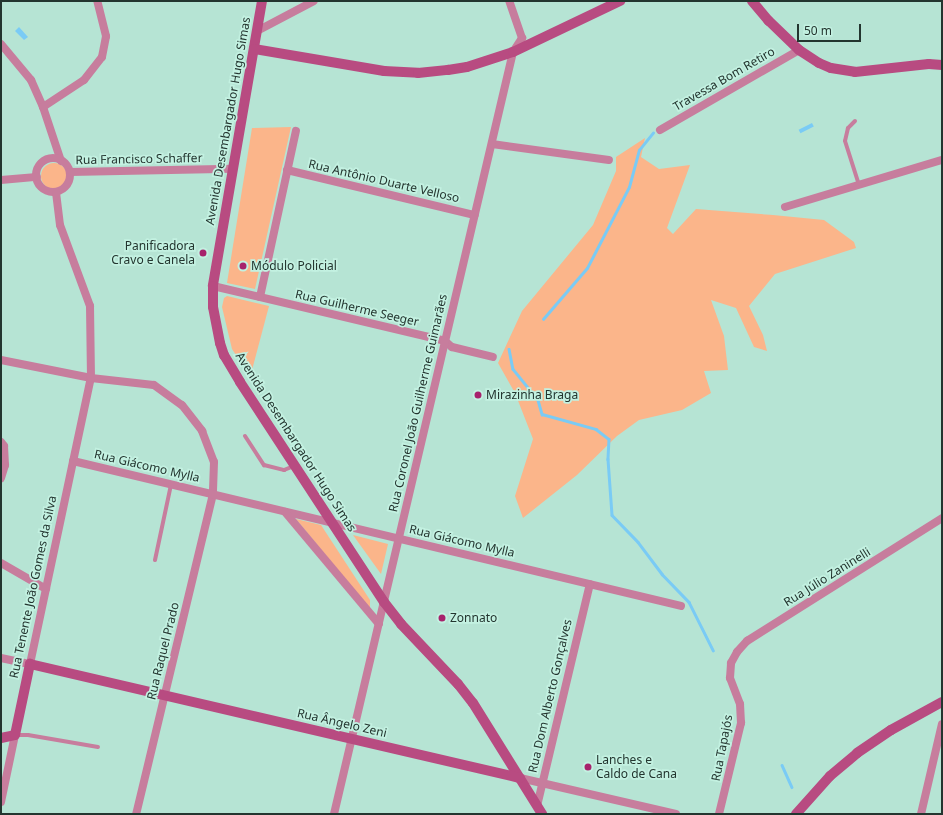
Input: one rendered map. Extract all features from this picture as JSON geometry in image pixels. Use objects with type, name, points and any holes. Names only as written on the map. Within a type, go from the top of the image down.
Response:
[{"type":"street","points":[[43,107],[84,80],[102,57],[106,36],[97,1]]},
{"type":"street","name":"Avenida Desembargador Hugo Simas","points":[[262,1],[213,286],[215,321],[224,355],[294,466],[384,602],[408,633],[465,692],[520,778],[538,811]]},
{"type":"street","points":[[257,31],[314,1]]},
{"type":"street","name":"Rua Coronel João Guilherme Guimarães","points":[[334,814],[513,52],[522,38],[509,1]]},
{"type":"street","points":[[254,49],[384,71],[418,73],[467,67],[513,52],[620,1]]},
{"type":"street","points":[[752,1],[769,21],[799,50],[819,63],[843,71],[869,71],[929,64],[942,65]]},
{"type":"street","points":[[1,44],[31,80],[43,107],[61,160],[70,172],[69,182],[66,187],[56,192],[46,190],[41,187],[37,177],[39,167],[42,163],[52,159],[61,160]]},
{"type":"street","name":"Travessa Bom Retiro","points":[[660,130],[799,50]]},
{"type":"street","points":[[260,297],[296,131]]},
{"type":"street","points":[[492,144],[609,160]]},
{"type":"street","points":[[786,207],[939,161]]},
{"type":"street","name":"Rua Francisco Schaffer","points":[[70,172],[233,168]]},
{"type":"street","name":"Rua Antônio Duarte Velloso","points":[[287,170],[475,215]]},
{"type":"street","points":[[1,180],[37,177]]},
{"type":"street","name":"Rua Tenente João Gomes da Silva","points":[[1,802],[91,378],[90,306],[60,225],[56,192]]},
{"type":"street","name":"Rua Guilherme Seeger","points":[[213,286],[445,341],[452,347],[493,357]]},
{"type":"street","name":"Rua Raquel Prado","points":[[1,360],[91,378],[154,385],[182,405],[202,431],[214,462],[213,494],[136,814]]},
{"type":"street","points":[[1,442],[4,446],[5,465],[1,478]]},
{"type":"street","name":"Rua Giácomo Mylla","points":[[73,461],[681,606]]},
{"type":"street","points":[[285,512],[378,624]]},
{"type":"street","name":"Rua Júlio Zaninelli","points":[[731,663],[737,652],[748,641],[942,518]]},
{"type":"street","points":[[1,563],[46,589]]},
{"type":"street","name":"Rua Dom Alberto Gonçalves","points":[[538,811],[542,783],[590,584]]},
{"type":"street","name":"Rua Ângelo Zeni","points":[[1,658],[676,814]]},
{"type":"street","name":"Rua Tapajós","points":[[719,814],[741,723],[740,704],[730,678],[731,663]]},
{"type":"street","points":[[796,814],[830,776],[857,753],[891,730],[942,702]]},
{"type":"street","points":[[921,814],[942,724]]},
{"type":"street","points":[[1,738],[15,735]]},
{"type":"lane","points":[[855,121],[848,128],[845,140],[849,157],[859,185]]},
{"type":"lane","points":[[245,436],[264,464],[284,470],[294,466]]},
{"type":"lane","points":[[155,560],[171,484]]},
{"type":"lane","points":[[15,735],[28,735],[98,747]]},
{"type":"shaded area","points":[[291,127],[255,289],[227,283],[252,128]]},
{"type":"shaded area","points":[[645,138],[641,157],[659,169],[690,165],[667,228],[673,234],[696,209],[824,220],[854,242],[856,248],[775,274],[749,306],[763,335],[767,351],[754,347],[736,308],[711,300],[724,336],[728,370],[704,371],[711,393],[682,410],[639,420],[617,436],[577,475],[523,518],[515,496],[533,439],[515,393],[498,363],[522,311],[593,225],[616,171],[616,157]]},
{"type":"shaded area","points":[[54,163],[63,167],[67,176],[63,185],[54,189],[45,185],[41,176],[45,167]]},
{"type":"shaded area","points":[[227,296],[269,306],[252,370],[238,358],[232,349],[222,307],[224,298]]},
{"type":"shaded area","points":[[296,519],[321,525],[370,600],[370,609]]},
{"type":"shaded area","points":[[353,535],[388,544],[381,574]]},
{"type":"water","points":[[19,27],[28,37],[24,40],[15,31]]},
{"type":"water","points":[[812,123],[814,127],[800,133],[799,130]]},
{"type":"waterway","points":[[543,319],[587,268],[629,187],[639,150],[653,133]]},
{"type":"waterway","points":[[509,349],[513,369],[538,400],[542,414],[596,429],[609,439],[608,459],[612,515],[638,542],[662,574],[689,602],[713,650]]},
{"type":"waterway","points":[[782,765],[792,787]]},
{"type":"place","name":"Panificadora Cravo e Canela","points":[[203,253]]},
{"type":"place","name":"Módulo Policial","points":[[243,266]]},
{"type":"place","name":"Mirazinha Braga","points":[[478,395]]},
{"type":"place","name":"Zonnato","points":[[442,618]]},
{"type":"place","name":"Lanches e Caldo de Cana","points":[[588,767]]}]
